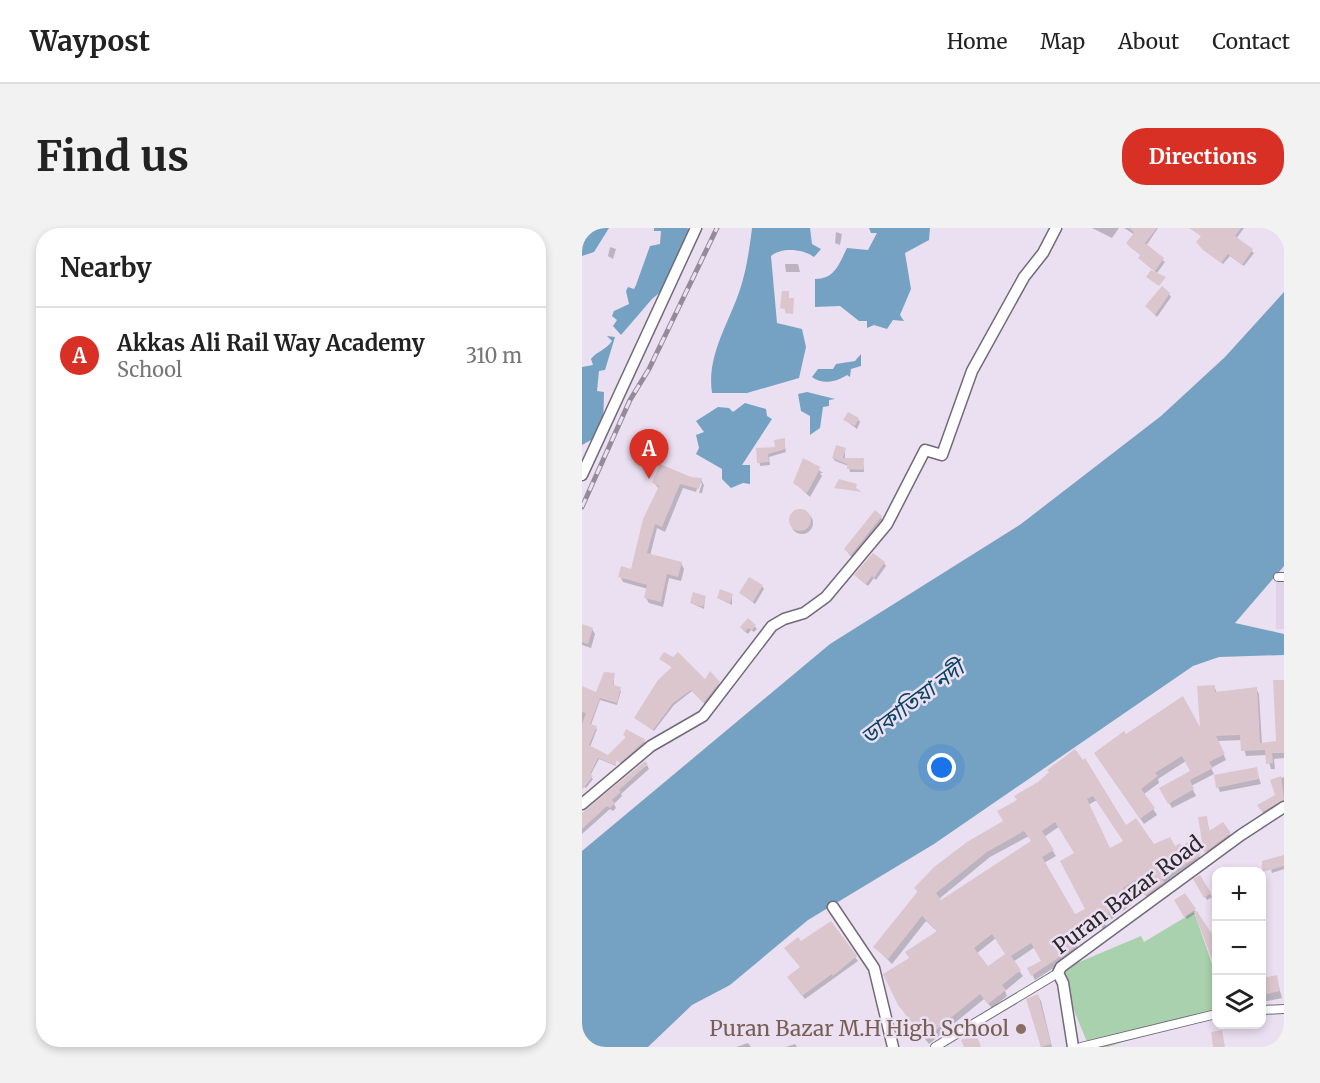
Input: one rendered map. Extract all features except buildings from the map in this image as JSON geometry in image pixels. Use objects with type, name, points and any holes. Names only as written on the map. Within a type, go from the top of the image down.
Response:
[{"type":"street","points":[[582,475],[696,228]]},
{"type":"street","points":[[582,804],[651,746],[703,716],[772,626],[784,619],[804,613],[826,597],[887,524],[925,450],[942,455],[972,371],[1024,277],[1043,253],[1056,228]]},
{"type":"street","name":"Puran Bazar Road","points":[[1073,1047],[1063,983],[1058,973],[1070,960],[1241,835],[1284,807]]},
{"type":"street","points":[[833,908],[874,968],[893,1047]]},
{"type":"street","points":[[935,1047],[1058,973]]},
{"type":"street","points":[[1266,1010],[1284,1009]]},
{"type":"street","points":[[1081,1047],[1212,1015]]},
{"type":"shaded area","points":[[1276,582],[1284,582],[1284,629],[1276,629]]},
{"type":"green space","points":[[1194,912],[1212,964],[1212,1011],[1108,1047],[1089,1047],[1058,971],[1141,936],[1144,942]]},
{"type":"water","points":[[582,228],[609,228],[594,252],[582,256]]},
{"type":"water","points":[[654,228],[687,228],[696,233],[677,278],[652,299],[621,335],[613,326],[617,320],[612,316],[614,311],[629,304],[626,291],[628,287],[634,289],[650,246],[660,244],[661,231],[654,231]]},
{"type":"water","points":[[752,228],[810,228],[812,244],[821,249],[814,257],[792,250],[781,251],[771,256],[777,323],[802,329],[806,347],[799,378],[747,393],[712,393],[711,378],[716,350],[742,283]]},
{"type":"water","points":[[869,228],[930,228],[929,240],[905,253],[911,289],[900,315],[904,321],[893,320],[887,329],[874,325],[867,328],[867,321],[859,321],[840,306],[815,307],[815,279],[827,276],[836,270],[847,248],[868,250],[877,233],[871,233]]},
{"type":"water","name":"ডাকাতিয়া নদী","points":[[1284,292],[1284,566],[1235,623],[1284,634],[1284,655],[1219,657],[1193,666],[934,844],[808,920],[730,985],[692,1005],[648,1047],[582,1047],[582,851],[830,644],[1021,524],[1161,416],[1225,357]]},
{"type":"water","points":[[607,336],[615,337],[605,370],[599,371],[597,391],[604,392],[603,432],[598,446],[591,440],[582,445],[582,367],[593,365],[591,359],[612,341]]},
{"type":"water","points":[[861,354],[861,366],[851,369],[850,377],[847,375],[825,382],[812,377],[818,369],[833,369],[836,364],[855,361]]},
{"type":"water","points":[[807,392],[835,399],[829,400],[829,406],[823,407],[820,428],[810,435],[810,416],[801,411],[798,394]]},
{"type":"water","points":[[745,403],[766,409],[767,416],[772,419],[742,465],[750,465],[750,484],[743,483],[731,488],[722,479],[722,469],[696,454],[699,448],[696,435],[704,432],[696,421],[718,407],[729,408],[733,412]]},
{"type":"railway","points":[[582,507],[630,400],[649,369],[717,228]]},
{"type":"place","name":"Akkas Ali Rail Way Academy","points":[[649,479]]},
{"type":"place","name":"Puran Bazar M.H High School","points":[[1021,1029]]}]
